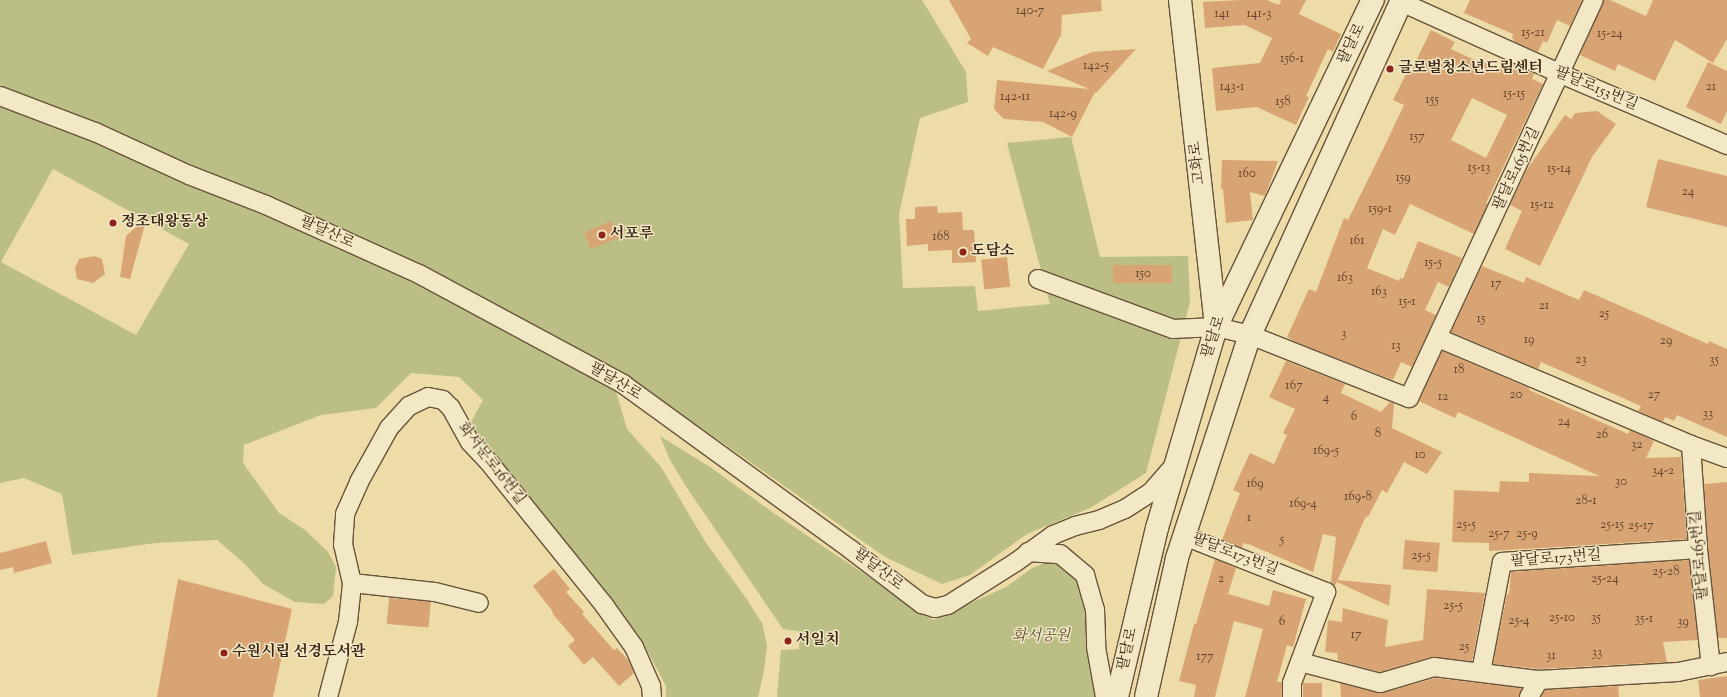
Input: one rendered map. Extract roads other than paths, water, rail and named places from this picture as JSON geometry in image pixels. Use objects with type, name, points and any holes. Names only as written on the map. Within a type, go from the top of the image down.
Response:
[{"type":"main road","name":"고화로","points":[[1180,0],[1216,327]]},
{"type":"main road","name":"팔달로","points":[[1117,697],[1157,528],[1216,327],[1373,0]]},
{"type":"main road","name":"팔달로","points":[[1146,697],[1177,558],[1250,335],[1401,1]]},
{"type":"street","name":"팔달로165번길","points":[[1038,279],[1173,329],[1216,327],[1250,335],[1409,398],[1561,74],[1594,0]]},
{"type":"street","name":"팔달로153번길","points":[[1401,1],[1561,74],[1727,145]]},
{"type":"street","name":"팔달산로","points":[[0,96],[94,132],[189,175],[266,205],[419,274],[623,384],[850,549],[922,604],[934,608],[948,606],[1053,535],[1075,526],[1099,520],[1125,509],[1151,492],[1176,464]]},
{"type":"street","points":[[1438,338],[1691,445],[1727,458]]},
{"type":"street","name":"화서문로16번길","points":[[328,697],[348,622],[352,582],[346,561],[343,530],[345,514],[359,482],[389,428],[409,406],[428,398],[443,400],[451,408],[470,442],[551,539],[634,647],[651,686],[652,697]]},
{"type":"street","name":"팔달로165번길","points":[[1691,445],[1698,549],[1719,664]]},
{"type":"street","name":"팔달로173번길","points":[[1184,536],[1326,592],[1292,683],[1292,697]]},
{"type":"street","name":"팔달로173번길","points":[[1481,672],[1502,562],[1698,549]]},
{"type":"street","points":[[1028,552],[1060,554],[1085,575],[1095,609],[1096,647],[1105,697]]},
{"type":"street","points":[[352,582],[434,592],[479,603]]},
{"type":"street","points":[[1300,662],[1382,690],[1434,668],[1481,672],[1539,680],[1678,672],[1719,664]]},
{"type":"street","points":[[1529,697],[1539,680]]},
{"type":"place","name":"글로벌청소년드림센터","points":[[1390,69]]},
{"type":"place","name":"정조대왕동상","points":[[113,223]]},
{"type":"place","name":"서포루","points":[[602,235]]},
{"type":"place","name":"도담소","points":[[963,252]]},
{"type":"place","name":"서일치","points":[[788,641]]},
{"type":"place","name":"수원시립 선경도서관","points":[[224,653]]},
{"type":"park label","name":"화서공원","points":[[1041,637]]}]
